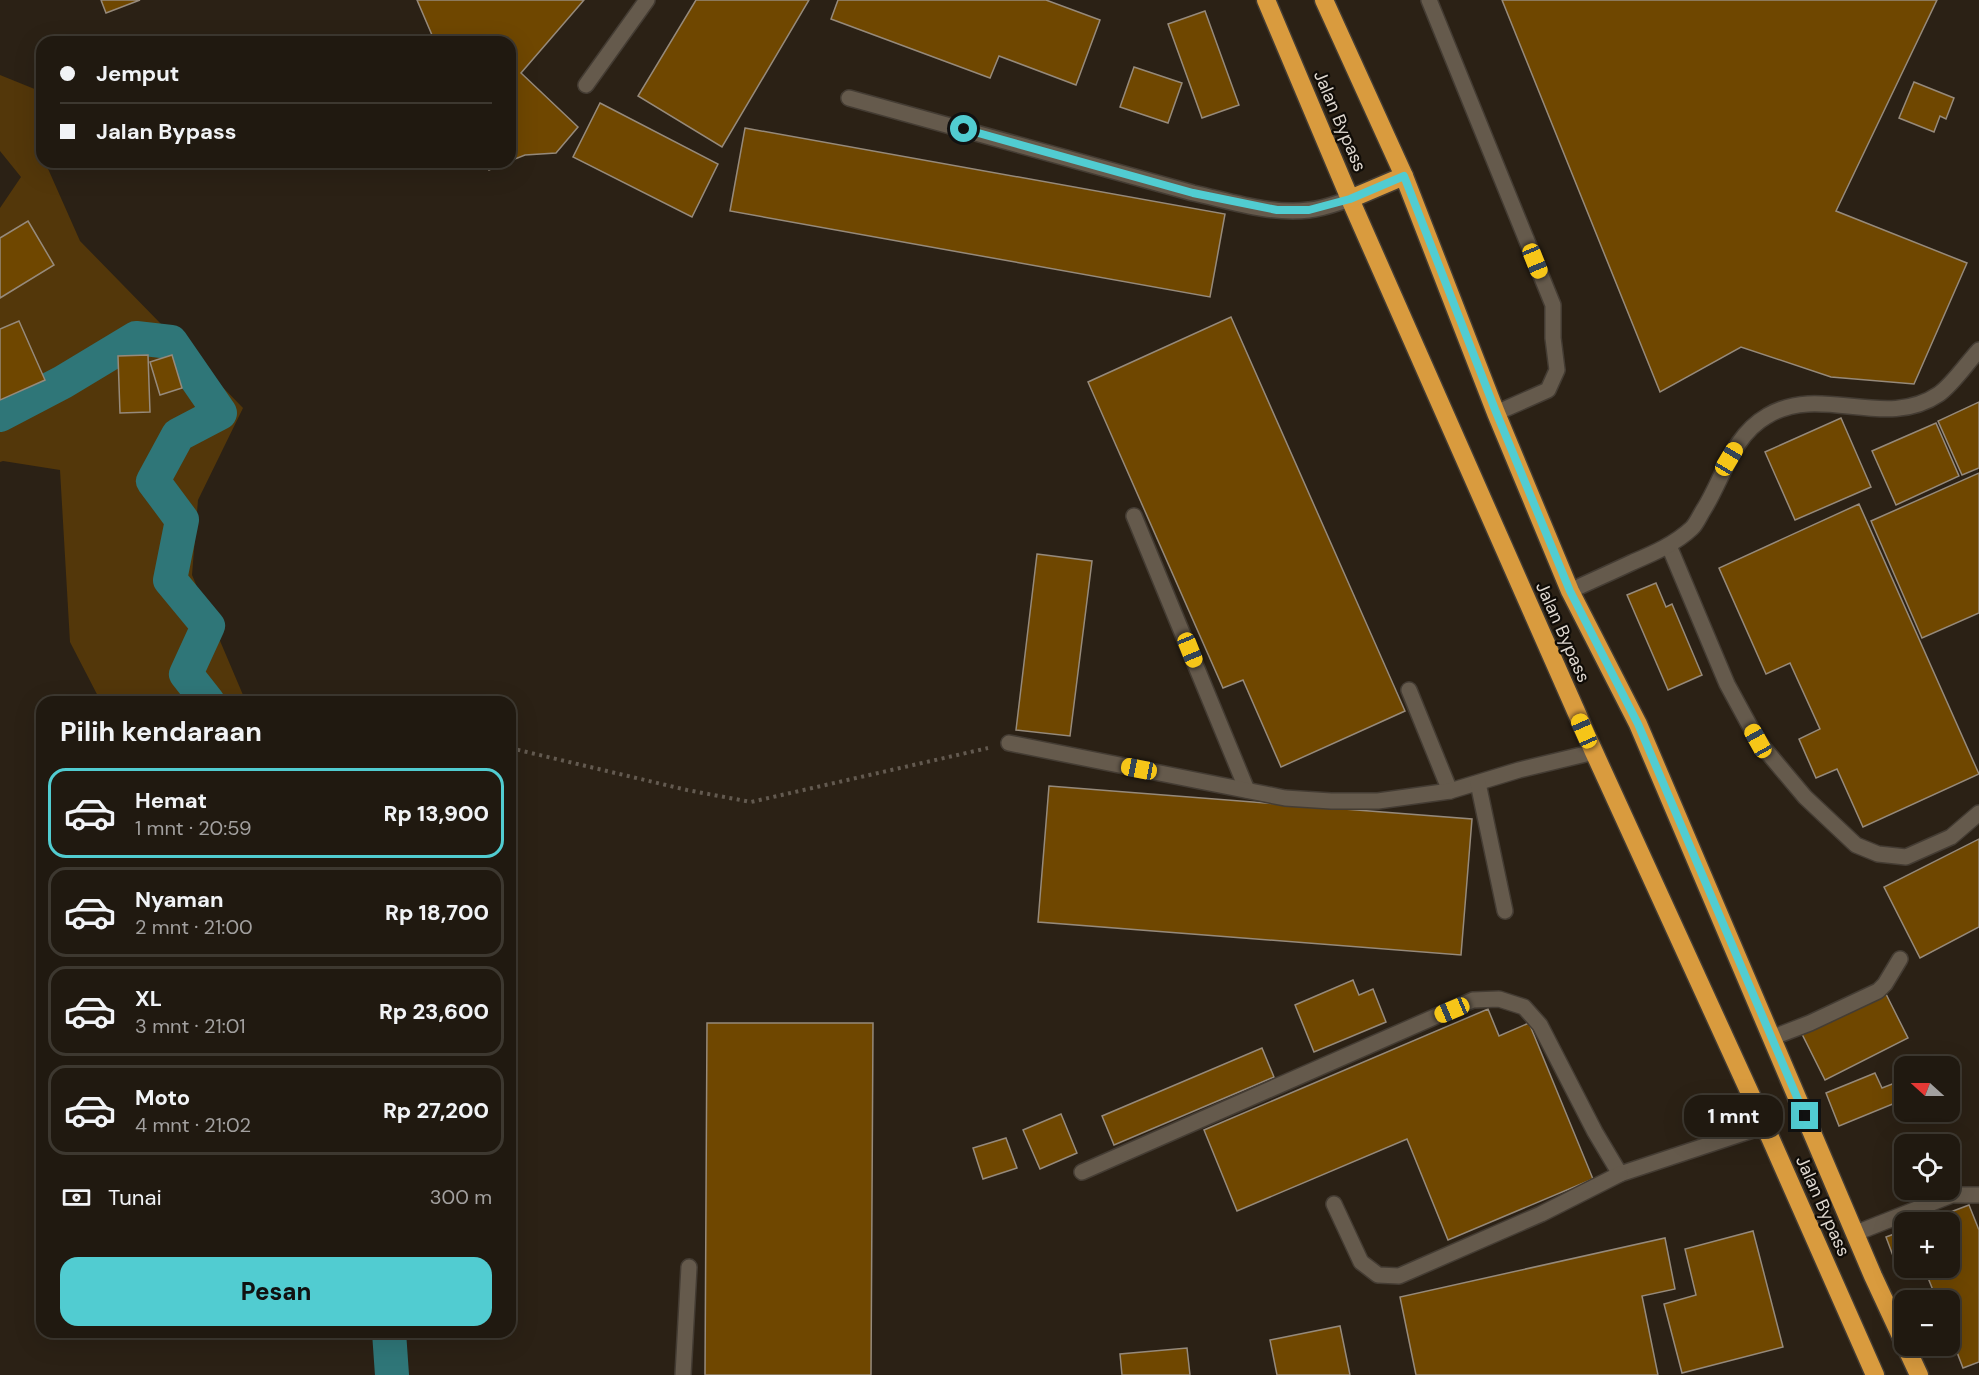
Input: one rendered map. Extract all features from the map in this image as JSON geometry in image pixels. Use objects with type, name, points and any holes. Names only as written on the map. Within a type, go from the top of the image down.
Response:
[{"type":"highway","name":"Jalan Bypass","points":[[1266,0],[1350,199],[1594,752],[1765,1126],[1875,1375]]},
{"type":"highway","name":"Jalan Bypass","points":[[1324,0],[1404,176],[1496,412],[1570,591],[1638,724],[1873,1276],[1919,1375]]},
{"type":"highway","points":[[1350,199],[1404,176]]},
{"type":"lane","points":[[586,85],[647,0]]},
{"type":"lane","points":[[1429,0],[1553,305],[1553,338],[1557,370],[1548,390],[1496,412]]},
{"type":"lane","points":[[849,98],[1193,193],[1244,204],[1277,210],[1309,210],[1350,199]]},
{"type":"lane","points":[[1570,591],[1669,546],[1693,527],[1712,496],[1741,439],[1766,416],[1788,406],[1822,403],[1893,410],[1920,404],[1941,393],[1979,350]]},
{"type":"lane","points":[[1134,516],[1247,790]]},
{"type":"lane","points":[[1669,546],[1727,684],[1758,741],[1806,796],[1856,845],[1878,854],[1906,857],[1951,837],[1979,813]]},
{"type":"lane","points":[[1409,690],[1450,791]]},
{"type":"lane","points":[[1009,743],[1285,798],[1331,801],[1378,801],[1450,791],[1594,752]]},
{"type":"lane","points":[[1478,783],[1505,911]]},
{"type":"lane","points":[[1771,1038],[1878,992],[1900,959]]},
{"type":"lane","points":[[1082,1172],[1473,1000],[1499,999],[1524,1007],[1540,1025],[1595,1132],[1620,1174]]},
{"type":"lane","points":[[1334,1204],[1361,1262],[1378,1275],[1399,1276],[1541,1214],[1620,1174],[1765,1126]]},
{"type":"lane","points":[[1856,1233],[1952,1195],[1979,1195]]},
{"type":"lane","points":[[683,1375],[689,1268]]},
{"type":"path","points":[[516,749],[687,790],[751,802],[1009,743]]},
{"type":"shaded area","points":[[0,75],[36,90],[36,168],[48,168],[80,241],[243,408],[198,500],[192,575],[243,696],[98,696],[70,642],[60,470],[0,462],[0,208],[21,177],[0,151]]},
{"type":"building","points":[[101,0],[140,0],[106,13]]},
{"type":"building","points":[[417,0],[584,0],[521,73],[578,127],[556,153],[525,155],[516,159],[516,36],[432,36]]},
{"type":"building","points":[[696,0],[809,0],[722,147],[638,96]]},
{"type":"building","points":[[838,0],[1046,0],[1100,20],[1076,85],[999,56],[990,78],[831,19]]},
{"type":"building","points":[[1502,0],[1937,0],[1836,211],[1967,263],[1914,384],[1831,377],[1741,347],[1660,392]]},
{"type":"building","points":[[1205,11],[1239,105],[1202,118],[1168,24]]},
{"type":"building","points":[[1134,67],[1182,83],[1168,123],[1120,107]]},
{"type":"building","points":[[1914,82],[1954,98],[1946,119],[1940,116],[1934,132],[1899,118]]},
{"type":"building","points":[[600,103],[718,164],[692,217],[573,157]]},
{"type":"building","points":[[745,128],[1225,214],[1210,297],[730,211]]},
{"type":"building","points":[[28,221],[54,265],[0,298],[0,238]]},
{"type":"building","points":[[1231,317],[1405,711],[1281,767],[1243,680],[1223,688],[1088,382]]},
{"type":"building","points":[[19,321],[45,380],[0,400],[0,329]]},
{"type":"building","points":[[148,355],[150,412],[120,413],[118,356]]},
{"type":"building","points":[[172,355],[182,388],[160,395],[150,362]]},
{"type":"building","points":[[1979,402],[1979,468],[1962,475],[1938,421]]},
{"type":"building","points":[[1841,418],[1871,487],[1795,520],[1765,452]]},
{"type":"building","points":[[1936,423],[1959,476],[1896,505],[1872,451]]},
{"type":"building","points":[[1979,473],[1979,613],[1922,638],[1871,521]]},
{"type":"building","points":[[1859,504],[1979,774],[1863,827],[1837,769],[1816,778],[1799,739],[1820,729],[1790,663],[1766,674],[1719,568]]},
{"type":"building","points":[[1037,554],[1092,561],[1070,736],[1016,730]]},
{"type":"building","points":[[1656,583],[1666,607],[1672,604],[1702,675],[1668,690],[1627,595]]},
{"type":"building","points":[[1049,786],[1472,819],[1461,955],[1038,922]]},
{"type":"building","points":[[1979,839],[1979,927],[1920,958],[1884,887]]},
{"type":"building","points":[[1353,980],[1359,995],[1373,989],[1386,1022],[1314,1052],[1295,1005]]},
{"type":"building","points":[[1885,992],[1908,1038],[1825,1080],[1802,1034]]},
{"type":"building","points":[[1488,1009],[1499,1036],[1529,1023],[1593,1179],[1448,1240],[1407,1139],[1237,1211],[1204,1130]]},
{"type":"building","points":[[707,1023],[873,1023],[871,1375],[705,1375]]},
{"type":"building","points":[[1262,1048],[1274,1077],[1114,1145],[1102,1116]]},
{"type":"building","points":[[1875,1073],[1882,1088],[1894,1083],[1894,1104],[1839,1126],[1826,1093]]},
{"type":"building","points":[[1061,1114],[1077,1153],[1040,1169],[1023,1130]]},
{"type":"building","points":[[1006,1138],[1017,1168],[983,1179],[973,1148]]},
{"type":"building","points":[[1969,1205],[1979,1230],[1979,1362],[1963,1368],[1958,1356],[1960,1290],[1933,1290],[1928,1278],[1960,1278],[1960,1212],[1950,1212]]},
{"type":"building","points":[[1753,1231],[1783,1347],[1682,1373],[1664,1304],[1696,1295],[1685,1249]]},
{"type":"building","points":[[1894,1234],[1894,1259],[1886,1237]]},
{"type":"building","points":[[1665,1238],[1675,1289],[1642,1296],[1658,1375],[1416,1375],[1400,1297]]},
{"type":"building","points":[[1340,1326],[1350,1375],[1277,1375],[1270,1340]]},
{"type":"building","points":[[1187,1348],[1190,1375],[1122,1375],[1120,1354]]},
{"type":"waterway","points":[[0,415],[63,382],[136,338],[171,342],[220,413],[178,435],[153,481],[182,520],[170,580],[208,626],[186,674],[203,696]]},
{"type":"waterway","points":[[389,1338],[392,1375]]},
{"type":"route","points":[[964,129],[1193,193],[1277,210],[1309,210],[1350,199],[1404,176],[1496,412],[1570,591],[1638,724],[1805,1116]]}]
